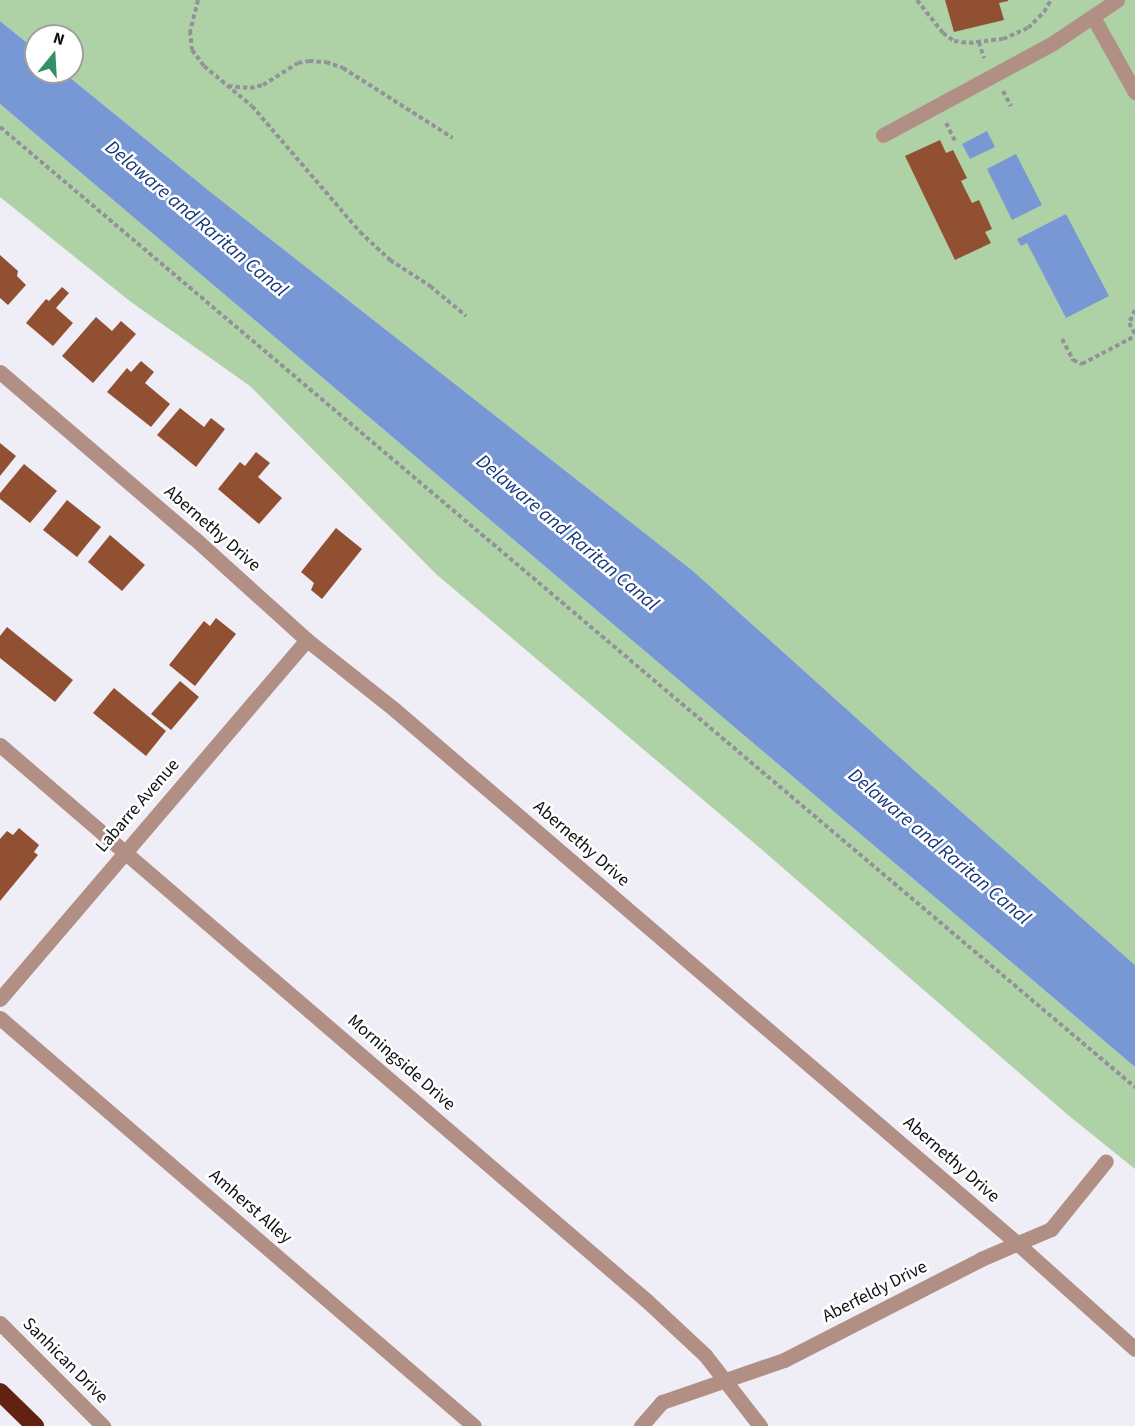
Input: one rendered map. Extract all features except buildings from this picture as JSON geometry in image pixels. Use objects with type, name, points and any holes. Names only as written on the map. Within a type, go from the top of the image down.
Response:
[{"type":"highway","points":[[0,1392],[34,1426]]},
{"type":"street","points":[[883,135],[1053,43],[1117,0]]},
{"type":"street","points":[[1093,17],[1135,92]]},
{"type":"street","name":"Abernethy Drive","points":[[0,372],[194,538],[307,640],[404,718],[1018,1244],[1135,1349]]},
{"type":"street","name":"Labarre Avenue","points":[[0,999],[307,640]]},
{"type":"street","name":"Morningside Drive","points":[[0,745],[684,1334],[725,1379],[760,1426]]},
{"type":"street","name":"Amherst Alley","points":[[0,1018],[474,1426]]},
{"type":"street","name":"Aberfeldy Drive","points":[[641,1426],[662,1402],[784,1360],[981,1259],[1051,1229],[1106,1161]]},
{"type":"street","name":"Sanhican Drive","points":[[0,1323],[103,1426]]},
{"type":"path","points":[[198,0],[189,31],[192,50],[204,66],[271,127],[360,232],[390,260],[430,286],[466,316]]},
{"type":"path","points":[[916,0],[943,33],[954,41],[979,42],[1003,39],[1028,28],[1044,12],[1051,0]]},
{"type":"path","points":[[979,42],[985,60]]},
{"type":"path","points":[[227,86],[250,88],[263,85],[298,63],[326,62],[343,68],[453,138]]},
{"type":"path","points":[[1001,89],[1011,106]]},
{"type":"path","points":[[0,127],[1135,1087]]},
{"type":"path","points":[[1062,339],[1073,360],[1082,364],[1135,335],[1129,323],[1135,310]]},
{"type":"green space","points":[[0,0],[1135,0],[1135,965],[693,571],[208,190],[78,84],[84,84],[84,24],[24,24],[24,40],[0,21]]},
{"type":"green space","points":[[0,104],[1135,1067],[1135,1169],[1068,1115],[753,842],[436,574],[250,386],[131,302],[0,197]]},
{"type":"water","name":"Delaware and Raritan Canal","points":[[0,21],[24,40],[24,84],[78,84],[208,190],[693,571],[1135,965],[1135,1067],[0,104]]},
{"type":"water","points":[[987,131],[995,147],[970,159],[962,144]]},
{"type":"water","points":[[1016,154],[1042,205],[1012,220],[987,169]]},
{"type":"water","points":[[1066,214],[1109,296],[1066,318],[1027,243],[1021,246],[1017,239]]}]
